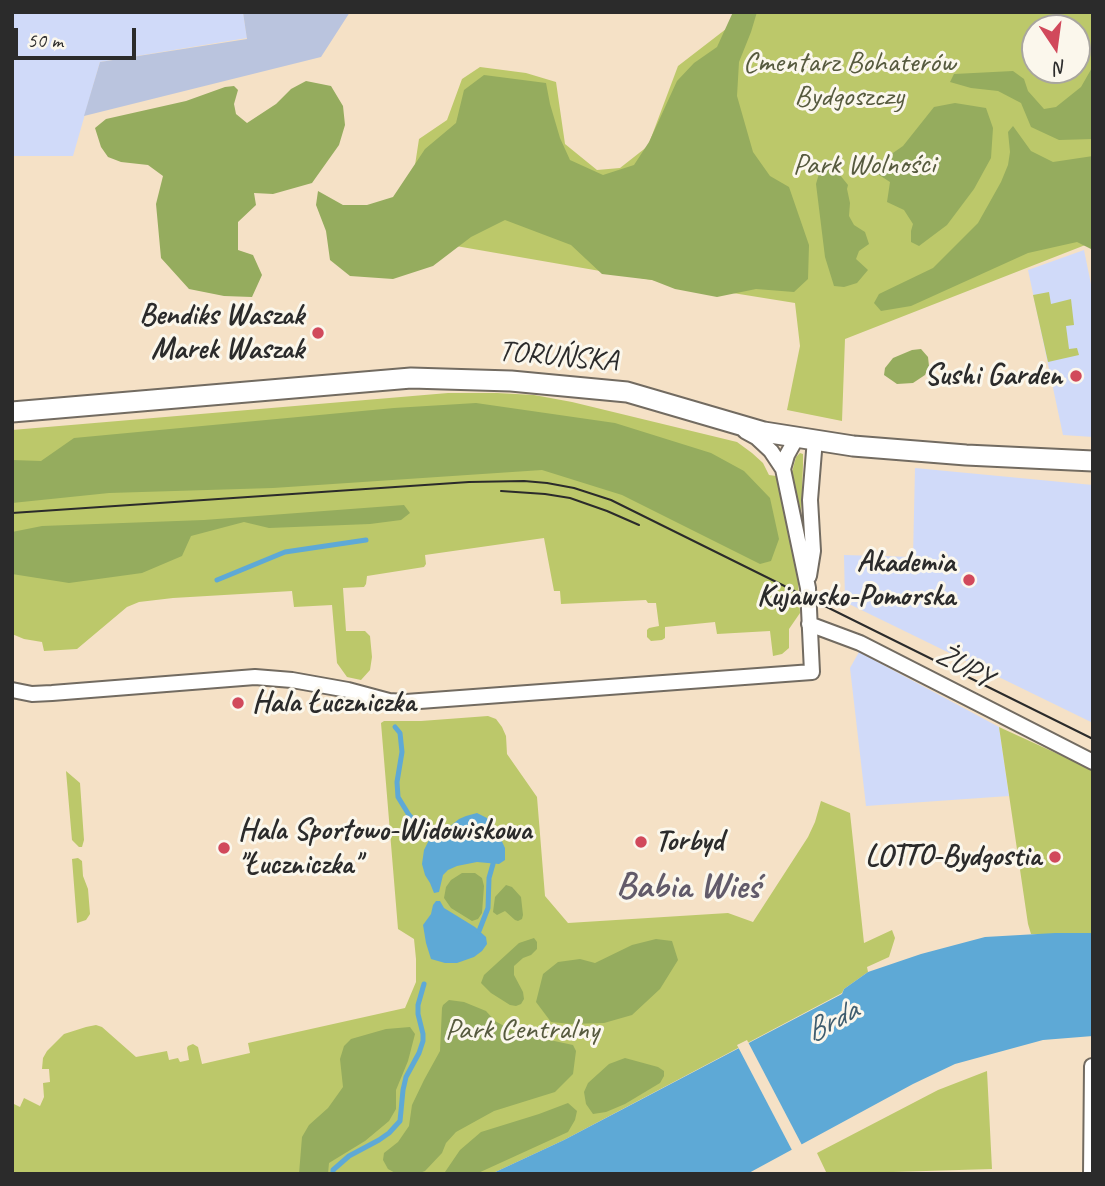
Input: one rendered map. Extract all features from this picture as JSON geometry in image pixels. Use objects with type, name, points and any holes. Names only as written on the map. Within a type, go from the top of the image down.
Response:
[{"type":"street","name":"TORUŃSKA","points":[[12,412],[411,378],[511,381],[627,392],[764,432],[853,446],[1093,461]]},
{"type":"street","points":[[732,424],[756,437],[771,451],[783,469],[808,588]]},
{"type":"street","points":[[783,469],[787,455],[806,438]]},
{"type":"street","points":[[12,690],[32,694],[255,677],[300,681],[389,701],[406,702],[812,672],[808,588],[813,551],[806,438]]},
{"type":"street","name":"ŻUPY","points":[[809,624],[860,643],[1093,762]]},
{"type":"street","points":[[1091,1174],[1092,1066]]},
{"type":"shaded area","points":[[12,12],[243,12],[247,38],[100,62],[73,156],[12,156]]},
{"type":"shaded area","points":[[243,12],[350,12],[321,57],[84,116],[100,62],[247,39]]},
{"type":"shaded area","points":[[1084,250],[1093,294],[1093,437],[1063,435],[1028,270]]},
{"type":"shaded area","name":"Akademia Kujawsko-Pomorska","points":[[915,468],[1093,485],[1093,723],[845,602],[844,555],[913,557]]},
{"type":"shaded area","points":[[859,652],[999,727],[1009,796],[866,806],[850,668]]},
{"type":"green space","points":[[733,12],[757,12],[739,62],[737,96],[753,152],[770,176],[789,187],[809,245],[808,279],[794,292],[756,289],[717,297],[675,289],[652,280],[602,274],[571,245],[505,220],[471,237],[433,266],[393,279],[350,276],[330,260],[326,231],[316,205],[318,191],[343,205],[367,205],[393,197],[425,149],[456,123],[464,90],[484,75],[546,83],[560,138],[570,160],[603,175],[634,165],[649,142],[677,81],[694,63],[717,47]]},
{"type":"green space","name":"Park Wolności","points":[[748,12],[1093,12],[1093,242],[845,339],[842,421],[787,410],[800,346],[795,303],[404,237],[419,139],[447,120],[462,79],[480,67],[526,73],[556,82],[565,144],[597,170],[620,168],[648,146],[678,66]]},
{"type":"green space","points":[[1093,66],[1093,139],[1059,140],[1031,127],[1021,103],[998,91],[950,82],[954,74],[1013,71],[1021,77],[1021,84],[1026,84],[1028,91],[1044,109],[1056,107],[1083,84],[1091,84]]},
{"type":"green space","points":[[306,81],[331,86],[343,106],[345,125],[339,145],[312,183],[273,194],[254,193],[256,205],[238,222],[238,250],[253,255],[262,275],[252,297],[224,296],[189,289],[161,258],[156,204],[163,176],[148,165],[121,162],[108,157],[101,147],[95,128],[106,119],[186,101],[234,86],[238,90],[234,104],[236,114],[247,123],[276,104],[291,89]]},
{"type":"green space","points":[[955,103],[986,108],[993,128],[991,158],[974,189],[947,225],[919,246],[911,242],[913,224],[904,210],[887,202],[890,182],[876,173],[877,164],[903,146],[934,107]]},
{"type":"green space","points":[[1013,126],[1031,151],[1053,162],[1093,156],[1093,250],[1077,242],[1028,253],[911,306],[881,311],[874,303],[879,294],[933,268],[978,223],[1008,165],[1008,132]]},
{"type":"green space","points":[[829,168],[840,175],[848,185],[849,216],[854,225],[865,232],[869,244],[859,251],[856,259],[868,270],[857,283],[844,287],[834,286],[825,257],[816,184],[820,170]]},
{"type":"green space","points":[[1049,292],[1051,304],[1071,299],[1074,325],[1066,326],[1069,349],[1077,348],[1079,355],[1048,362],[1033,295]]},
{"type":"green space","points":[[921,349],[928,357],[929,366],[925,375],[913,383],[897,384],[884,375],[885,368],[893,358]]},
{"type":"green space","points":[[448,393],[534,395],[572,402],[737,442],[752,453],[763,463],[769,475],[776,476],[797,567],[800,613],[789,629],[789,648],[782,654],[773,656],[770,631],[717,634],[715,622],[665,627],[665,638],[651,641],[647,637],[647,630],[659,626],[656,603],[648,603],[646,600],[561,604],[560,591],[554,591],[544,538],[425,555],[424,567],[367,576],[364,587],[343,588],[346,631],[365,631],[370,636],[370,670],[361,680],[347,677],[337,663],[332,605],[294,607],[292,591],[139,602],[127,607],[77,649],[44,651],[42,642],[12,634],[12,430]]},
{"type":"green space","points":[[476,403],[615,423],[711,453],[744,471],[770,498],[779,539],[771,561],[760,564],[622,495],[542,470],[273,488],[109,493],[12,503],[12,460],[41,461],[74,438],[394,408]]},
{"type":"green space","points":[[800,453],[803,454],[801,514],[792,472],[796,457]]},
{"type":"green space","points":[[404,505],[410,513],[401,520],[370,524],[269,528],[244,522],[191,536],[182,556],[142,573],[69,583],[12,574],[12,532],[42,526],[204,520]]},
{"type":"green space","name":"Park Centralny","points":[[488,716],[496,719],[502,727],[506,736],[507,754],[537,797],[545,896],[568,923],[728,913],[753,922],[808,837],[821,801],[850,813],[864,943],[892,930],[895,938],[889,957],[867,967],[868,972],[842,993],[564,1140],[491,1174],[12,1174],[12,1103],[20,1107],[24,1098],[40,1106],[44,1097],[43,1083],[50,1082],[49,1069],[42,1069],[43,1058],[64,1034],[96,1025],[102,1027],[136,1057],[167,1051],[169,1060],[178,1058],[180,1062],[189,1060],[187,1048],[193,1044],[198,1047],[202,1064],[250,1053],[248,1043],[405,1008],[416,982],[416,959],[414,939],[398,929],[381,723]]},
{"type":"green space","name":"LOTTO-Bydgostia","points":[[999,727],[1093,770],[1093,934],[1031,934]]},
{"type":"green space","points":[[66,771],[80,783],[84,840],[82,847],[72,840]]},
{"type":"green space","points":[[78,858],[82,861],[83,876],[88,889],[90,914],[86,920],[77,923],[72,859]]},
{"type":"green space","points":[[462,873],[475,873],[482,878],[484,886],[482,913],[478,919],[472,921],[451,908],[444,898],[446,887],[451,880]]},
{"type":"green space","points":[[506,885],[512,887],[521,897],[523,915],[518,921],[505,911],[497,915],[493,912],[495,897]]},
{"type":"green space","points":[[534,938],[537,949],[514,966],[514,975],[524,999],[521,1004],[510,1005],[481,983],[484,975],[519,943]]},
{"type":"green space","points":[[656,939],[672,941],[678,960],[660,989],[632,1015],[604,1023],[551,1022],[536,1002],[543,974],[558,962],[580,959],[595,963],[632,945]]},
{"type":"green space","points":[[449,1000],[464,1002],[486,1011],[495,1021],[517,1033],[573,1045],[576,1051],[573,1074],[555,1092],[494,1111],[456,1132],[446,1143],[442,1153],[425,1171],[417,1174],[397,1174],[388,1169],[383,1160],[384,1153],[398,1142],[409,1126],[412,1105],[440,1051],[442,1008]]},
{"type":"green space","points":[[410,1027],[415,1034],[396,1090],[396,1109],[389,1121],[365,1141],[329,1163],[328,1174],[299,1174],[302,1137],[309,1125],[328,1108],[343,1087],[340,1059],[344,1046],[351,1039],[386,1029]]},
{"type":"green space","points":[[625,1058],[658,1067],[664,1071],[664,1076],[660,1083],[625,1104],[593,1114],[586,1104],[584,1092],[588,1083],[609,1064]]},
{"type":"green space","points":[[987,1071],[992,1169],[827,1174],[817,1153],[938,1090]]},
{"type":"green space","points":[[568,1103],[577,1111],[568,1132],[476,1174],[442,1174],[460,1150],[481,1132]]},
{"type":"water","points":[[477,813],[487,818],[499,835],[505,848],[505,860],[499,864],[477,862],[448,870],[443,875],[439,892],[434,893],[422,864],[429,840],[459,819]]},
{"type":"water","points":[[436,901],[440,901],[444,908],[486,937],[487,944],[482,951],[457,963],[431,959],[423,925]]},
{"type":"water","name":"Brda","points":[[1093,933],[1093,1036],[1043,1040],[955,1064],[747,1174],[491,1174],[564,1140],[842,994],[844,989],[868,972],[985,937]]},
{"type":"pier","points":[[747,1040],[803,1147],[793,1152],[737,1045]]},
{"type":"waterway","points":[[217,580],[285,552],[366,540]]},
{"type":"waterway","points":[[395,727],[400,733],[402,752],[397,782],[398,797],[409,815],[436,844]]},
{"type":"waterway","points":[[479,931],[488,908],[489,878],[493,864]]},
{"type":"waterway","points":[[333,1174],[333,1170],[349,1156],[379,1140],[400,1121],[406,1077],[423,1041],[418,1005],[424,984]]},
{"type":"tram line","points":[[12,513],[469,482],[524,481],[574,488],[611,500],[1093,739]]},
{"type":"tram line","points":[[501,491],[570,498],[639,525]]},
{"type":"place","name":"Bendiks Waszak Marek Waszak","points":[[318,333]]},
{"type":"place","name":"Sushi Garden","points":[[1076,376]]},
{"type":"place","name":"Akademia Kujawsko-Pomorska","points":[[969,580]]},
{"type":"place","name":"Hala Łuczniczka","points":[[238,703]]},
{"type":"place","name":"Torbyd","points":[[641,842]]},
{"type":"place","name":"Hala Sportowo-Widowiskowa \"Łuczniczka\"","points":[[224,848]]},
{"type":"place","name":"LOTTO-Bydgostia","points":[[1055,857]]},
{"type":"district","name":"Babia Wieś","points":[[688,887]]},
{"type":"park label","name":"Cmentarz Bohaterów Bydgoszczy","points":[[849,80]]}]
